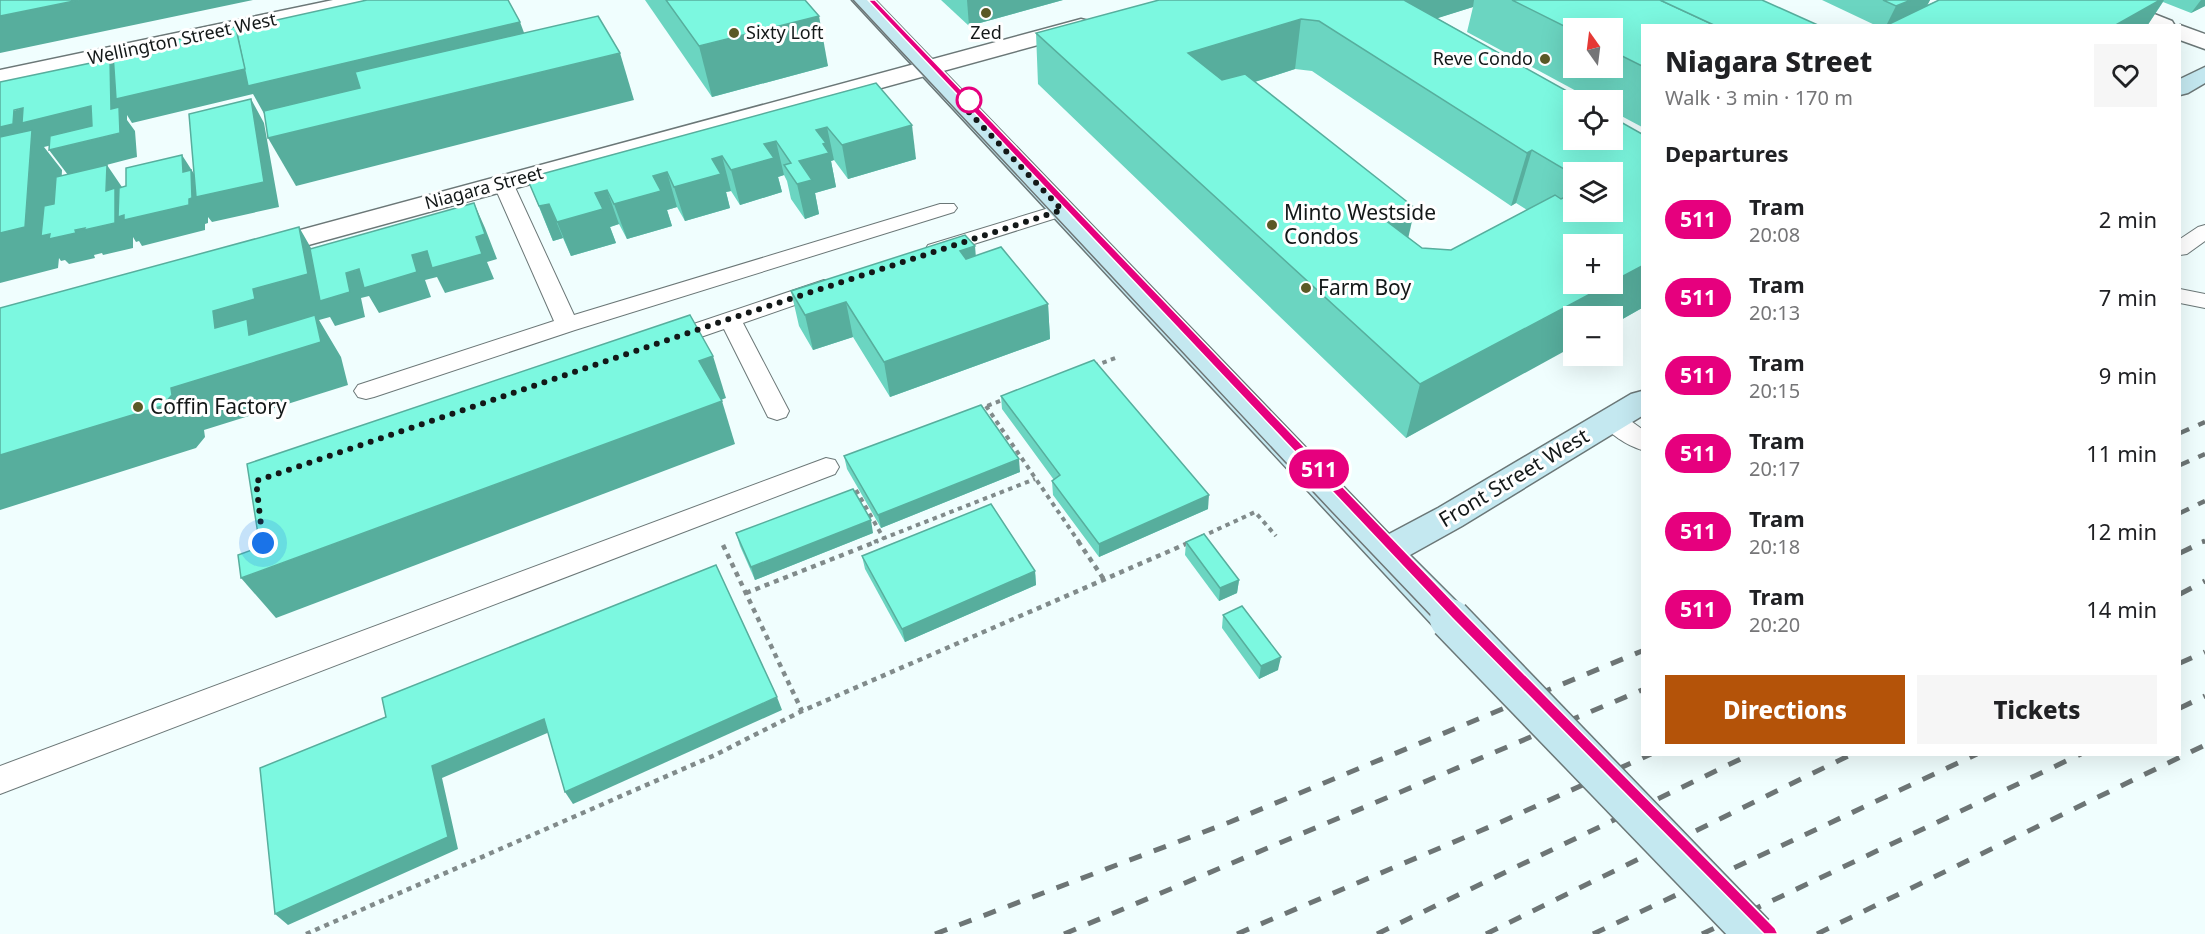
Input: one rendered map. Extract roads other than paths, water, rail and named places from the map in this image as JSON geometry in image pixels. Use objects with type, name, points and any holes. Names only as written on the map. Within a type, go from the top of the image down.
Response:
[{"type":"main road","points":[[863,0],[1384,552],[1754,934]]},
{"type":"main road","points":[[2181,87],[2205,74]]},
{"type":"main road","name":"Front Street West","points":[[1384,552],[1450,517],[1641,403]]},
{"type":"street","name":"Wellington Street West","points":[[0,77],[363,0]]},
{"type":"street","points":[[2101,0],[2159,24]]},
{"type":"street","name":"Niagara Street","points":[[240,255],[1098,21]]},
{"type":"street","points":[[2181,32],[2205,42]]},
{"type":"lane","points":[[502,183],[567,325]]},
{"type":"lane","points":[[366,391],[567,325],[947,208]]},
{"type":"lane","points":[[919,256],[1062,210]]},
{"type":"lane","points":[[2181,248],[2205,231]]},
{"type":"lane","points":[[651,346],[841,282]]},
{"type":"lane","points":[[2181,296],[2205,301]]},
{"type":"lane","points":[[729,319],[777,411]]},
{"type":"lane","points":[[1612,420],[1641,440]]},
{"type":"lane","points":[[0,780],[826,467]]},
{"type":"tram line","points":[[853,0],[1330,510],[1734,934]]},
{"type":"tram line","points":[[872,0],[1457,615],[1770,934]]},
{"type":"tram line","name":"511","points":[[872,0],[1457,615],[1770,934]]},
{"type":"railway","points":[[2181,433],[2205,422]]},
{"type":"railway","points":[[2181,465],[2205,454]]},
{"type":"railway","points":[[2181,513],[2205,501]]},
{"type":"railway","points":[[2181,553],[2205,541],[2202,542]]},
{"type":"railway","points":[[2181,593],[2205,581]]},
{"type":"railway","points":[[935,934],[1230,822],[1641,651]]},
{"type":"railway","points":[[2181,663],[2205,652]]},
{"type":"railway","points":[[1064,934],[1641,690]]},
{"type":"railway","points":[[2181,708],[2205,696]]},
{"type":"railway","points":[[1817,934],[2205,745]]},
{"type":"railway","points":[[1237,934],[1501,822],[1647,756]]},
{"type":"railway","points":[[1377,934],[1747,756]]},
{"type":"railway","points":[[1486,934],[1848,756]]},
{"type":"railway","points":[[1593,934],[1973,756]]},
{"type":"railway","points":[[1702,934],[2077,756]]},
{"type":"place","name":"Zed","points":[[986,13]]},
{"type":"place","name":"Sixty Loft","points":[[734,33]]},
{"type":"place","name":"Reve Condo","points":[[1545,59]]},
{"type":"place","name":"Minto Westside Condos","points":[[1272,225]]},
{"type":"place","name":"Farm Boy","points":[[1306,288]]},
{"type":"place","name":"Coffin Factory","points":[[138,407]]}]
